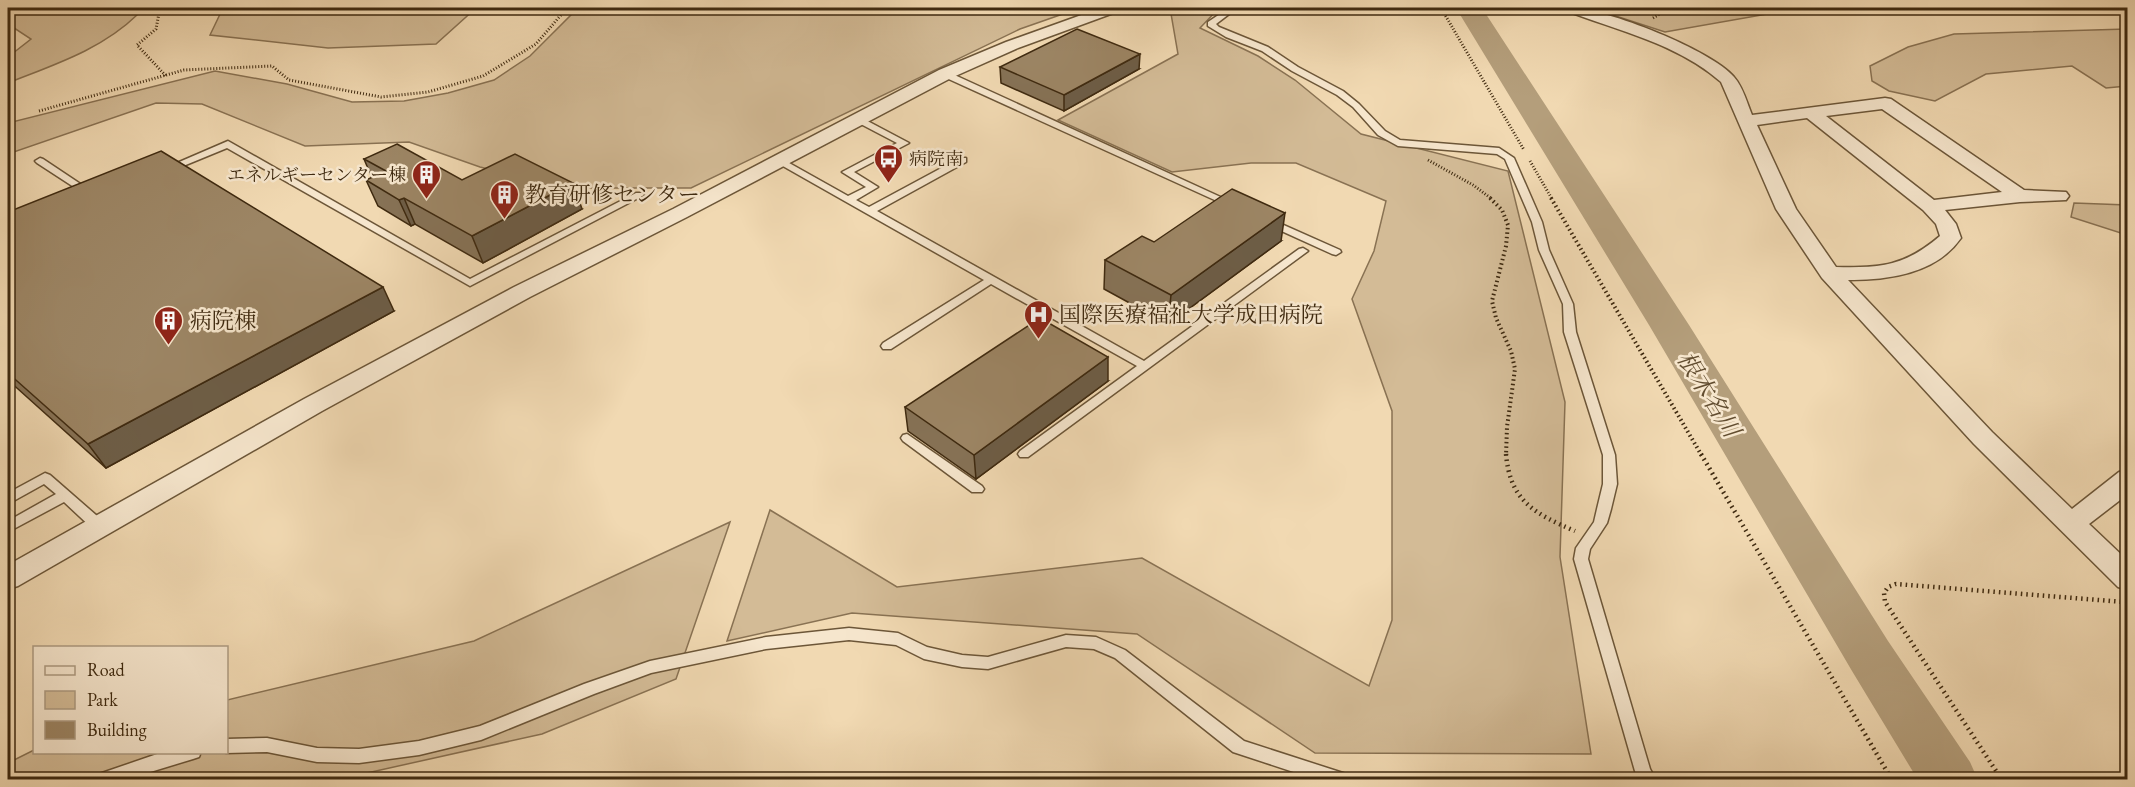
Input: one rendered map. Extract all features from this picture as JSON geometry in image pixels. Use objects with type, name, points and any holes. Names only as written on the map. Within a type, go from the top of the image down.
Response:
[{"type":"street","points":[[8,578],[313,405],[511,298],[945,74],[1012,45],[1114,8]]},
{"type":"street","points":[[1572,8],[1684,50],[1710,64],[1728,80],[1786,209],[1830,273],[1983,438],[2127,579]]},
{"type":"street","points":[[1745,121],[1886,103],[2020,196]]},
{"type":"street","points":[[1809,112],[1930,206],[1946,222],[1951,238],[1938,251],[1911,267],[1894,272],[1830,273]]},
{"type":"street","points":[[1930,206],[2020,196],[2059,196]]},
{"type":"street","points":[[2066,520],[2084,516],[2127,479]]},
{"type":"lane","points":[[1233,8],[1210,24],[1220,31],[1265,49],[1295,69],[1339,92],[1360,107],[1373,126],[1398,143],[1499,151],[1509,158],[1537,222],[1544,250],[1568,304],[1570,332],[1609,454],[1610,484],[1605,509],[1600,523],[1583,548],[1581,559],[1643,771],[1648,780]]},
{"type":"lane","points":[[945,74],[1238,208]]},
{"type":"lane","points":[[848,200],[873,187],[846,172],[904,143],[858,119]]},
{"type":"lane","points":[[162,171],[228,144],[471,284],[639,195]]},
{"type":"lane","points":[[870,212],[963,160]]},
{"type":"lane","points":[[40,161],[83,189]]},
{"type":"lane","points":[[779,161],[1145,366]]},
{"type":"lane","points":[[1260,217],[1336,252]]},
{"type":"lane","points":[[1024,454],[1303,251]]},
{"type":"lane","points":[[887,346],[991,280]]},
{"type":"lane","points":[[907,438],[977,489]]},
{"type":"lane","points":[[8,499],[45,478],[99,526]]},
{"type":"lane","points":[[8,527],[65,495]]},
{"type":"lane","points":[[228,746],[267,745],[317,755],[359,756],[419,748],[481,733],[650,667],[765,643],[849,633],[898,639],[924,653],[962,661],[987,663],[1066,641],[1096,644],[1120,654],[1239,747],[1343,780]]},
{"type":"lane","points":[[102,780],[147,764],[189,754]]},
{"type":"path","points":[[160,8],[156,29],[137,45],[166,75]]},
{"type":"path","points":[[39,111],[184,70],[272,66],[289,80],[381,97],[428,92],[483,76],[536,44],[567,8]]},
{"type":"path","points":[[1441,8],[1629,334],[1892,780]]},
{"type":"path","points":[[1398,143],[1479,189],[1496,204],[1508,221],[1508,236],[1492,298],[1494,314],[1510,343],[1515,370],[1510,393],[1505,466],[1511,484],[1531,509],[1589,538]]},
{"type":"path","points":[[2002,780],[1885,602],[1884,593],[1888,587],[1896,584],[2127,603]]},
{"type":"green space","points":[[8,8],[136,8],[137,15],[108,38],[92,47],[8,83],[8,57],[31,39],[8,24]]},
{"type":"green space","points":[[223,8],[476,8],[436,44],[328,48],[210,35]]},
{"type":"green space","points":[[590,8],[1080,8],[1020,29],[691,188],[567,188],[480,167],[409,142],[305,146],[202,104],[156,103],[8,154],[8,123],[215,71],[287,84],[352,102],[404,101],[448,93],[494,80],[530,56],[573,13]]},
{"type":"green space","points":[[1170,8],[1219,8],[1200,28],[1258,56],[1295,80],[1361,134],[1508,171],[1565,402],[1560,557],[1591,754],[1315,753],[1137,634],[852,613],[727,641],[770,510],[897,587],[1142,558],[1369,686],[1392,620],[1392,411],[1352,299],[1374,251],[1386,201],[1296,163],[1251,163],[1172,172],[1058,120],[1178,54]]},
{"type":"green space","points":[[1591,8],[1801,8],[1665,32]]},
{"type":"green space","points":[[2127,29],[2127,86],[2106,88],[2072,66],[1986,74],[1935,101],[1889,91],[1872,81],[1870,66],[1908,47],[1954,34]]},
{"type":"green space","points":[[2074,203],[2127,205],[2127,235],[2071,217]]},
{"type":"green space","points":[[730,522],[676,679],[542,734],[340,779],[8,780],[8,763],[33,750],[33,754],[228,754],[228,700],[474,641]]},
{"type":"building","points":[[1077,29],[1140,54],[1064,95],[1000,67]]},
{"type":"building","points":[[397,144],[462,180],[515,154],[573,183],[472,236],[404,198],[399,200],[366,180],[386,171],[364,159]]},
{"type":"building","name":"病院棟","points":[[161,151],[383,287],[88,444],[8,373],[8,212]]},
{"type":"building","points":[[1232,189],[1285,213],[1171,295],[1105,260],[1142,236],[1154,242]]},
{"type":"building","points":[[1040,318],[1108,357],[974,455],[905,407]]},
{"type":"waterway","name":"根木名川","points":[[1469,8],[1669,325],[1870,656],[1950,780]]},
{"type":"place","name":"病院南","points":[[888,184]]},
{"type":"place","name":"エネルギーセンター棟","points":[[427,200]]},
{"type":"place","name":"教育研修センター","points":[[504,220]]},
{"type":"place","name":"国際医療福祉大学成田病院","points":[[1038,340]]},
{"type":"place","name":"病院棟","points":[[169,346]]}]
